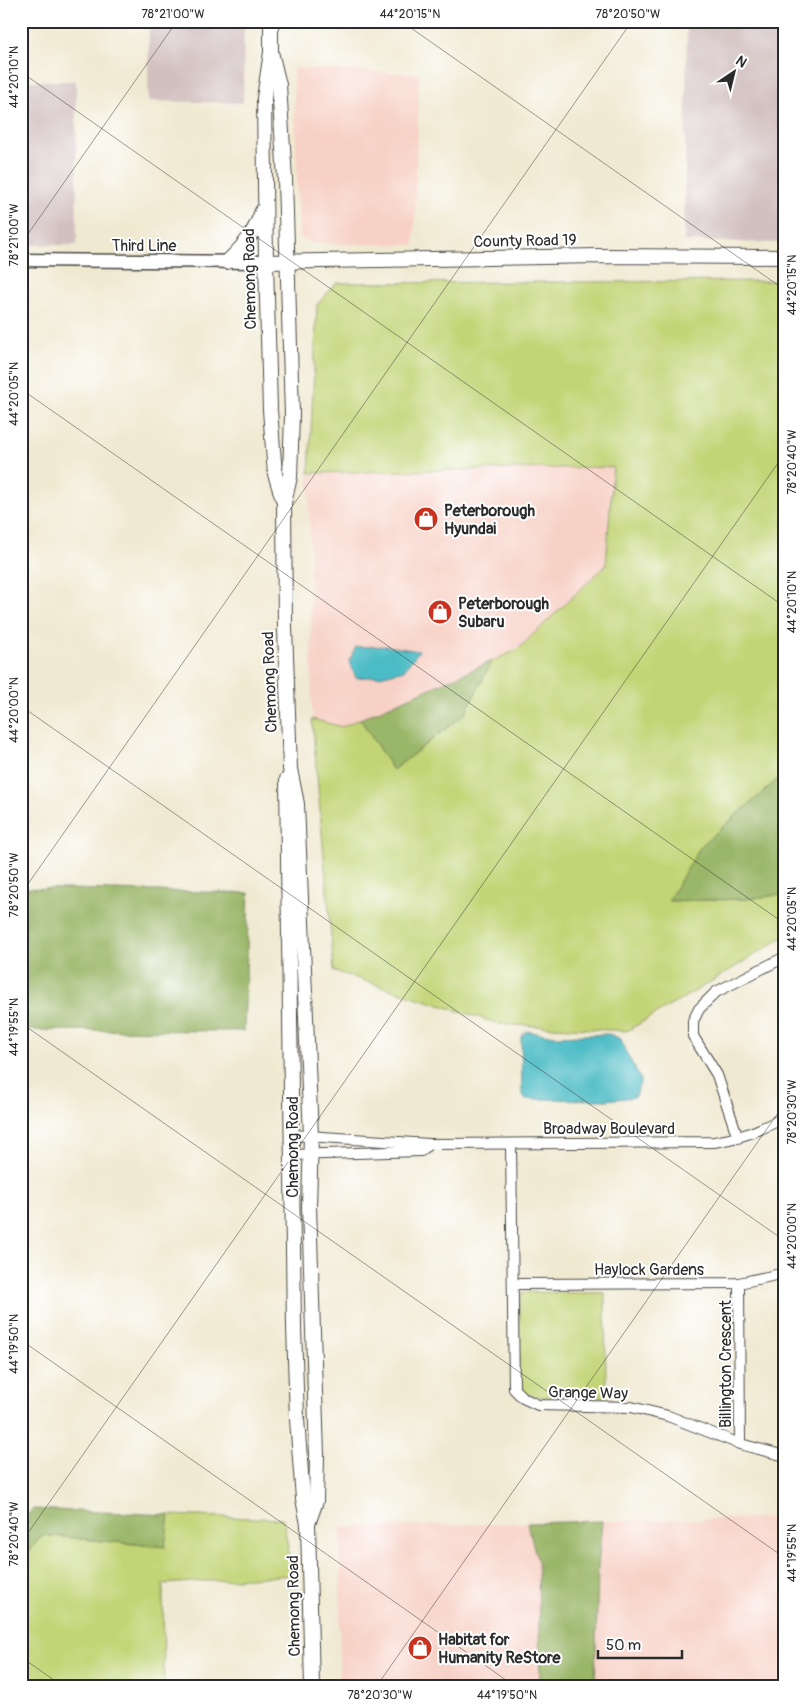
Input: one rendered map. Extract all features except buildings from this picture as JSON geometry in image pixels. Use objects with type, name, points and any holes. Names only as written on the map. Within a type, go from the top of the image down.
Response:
[{"type":"main road","name":"Chemong Road","points":[[270,21],[271,52],[264,98],[270,410],[274,474],[284,503]]},
{"type":"main road","name":"Chemong Road","points":[[271,52],[279,86],[285,179],[292,414],[290,477],[284,503],[285,628],[290,769],[297,804],[311,1136],[309,1206],[317,1455],[316,1501],[308,1524]]},
{"type":"main road","points":[[227,262],[244,246],[257,226],[265,201]]},
{"type":"main road","name":"County Road 19","points":[[266,262],[599,256],[785,257]]},
{"type":"main road","name":"Chemong Road","points":[[290,769],[286,782],[294,1327],[297,1419],[303,1499],[308,1524],[312,1687]]},
{"type":"street","name":"Third Line","points":[[21,260],[266,262]]},
{"type":"street","points":[[738,1138],[717,1075],[693,1036],[693,1021],[699,1009],[716,992],[785,957]]},
{"type":"street","name":"Broadway Boulevard","points":[[292,1135],[428,1144],[714,1142],[738,1138],[756,1132],[785,1116]]},
{"type":"street","name":"Broadway Boulevard","points":[[292,1155],[421,1151],[428,1144]]},
{"type":"street","name":"Grange Way","points":[[511,1144],[514,1389],[523,1398],[538,1406],[631,1407],[668,1416],[740,1444],[785,1456]]},
{"type":"street","name":"Haylock Gardens","points":[[513,1284],[740,1283],[785,1273]]},
{"type":"street","name":"Billington Crescent","points":[[740,1283],[740,1444]]},
{"type":"shaded area","points":[[149,21],[244,21],[243,103],[148,101]]},
{"type":"shaded area","points":[[687,21],[785,21],[785,243],[684,241]]},
{"type":"shaded area","points":[[293,68],[419,74],[414,245],[311,243],[299,236]]},
{"type":"shaded area","points":[[21,81],[76,81],[77,245],[21,245]]},
{"type":"shaded area","points":[[613,467],[606,565],[517,650],[342,727],[312,719],[309,473]]},
{"type":"shaded area","points":[[785,1518],[785,1687],[339,1687],[341,1527]]},
{"type":"green space","points":[[785,281],[785,773],[701,846],[669,901],[747,899],[785,894],[785,936],[627,1031],[499,1024],[334,971],[312,719],[342,727],[360,719],[393,770],[465,714],[492,661],[517,650],[606,565],[613,467],[309,473],[317,305],[336,283]]},
{"type":"green space","points":[[492,661],[465,714],[393,770],[360,719]]},
{"type":"green space","points":[[785,773],[785,894],[747,899],[668,901],[701,846]]},
{"type":"green space","points":[[21,888],[249,893],[244,1031],[21,1030]]},
{"type":"green space","points":[[523,1292],[605,1293],[606,1397],[536,1397],[524,1393],[518,1378],[519,1304]]},
{"type":"green space","points":[[33,1509],[169,1515],[165,1547],[42,1535],[22,1561],[21,1605],[21,1521]]},
{"type":"green space","points":[[169,1515],[283,1519],[293,1575],[163,1584],[164,1687],[21,1687],[22,1561],[42,1535],[164,1547]]},
{"type":"green space","points":[[602,1521],[598,1568],[595,1687],[540,1687],[538,1562],[527,1523]]},
{"type":"water","points":[[387,646],[419,651],[404,670],[380,676],[356,678],[349,661],[356,647]]},
{"type":"water","points":[[526,1031],[556,1036],[609,1034],[621,1039],[641,1080],[635,1097],[607,1100],[525,1099],[522,1095],[521,1037]]},
{"type":"place","name":"Peterborough Hyundai","points":[[426,519]]},
{"type":"place","name":"Peterborough Subaru","points":[[440,612]]},
{"type":"place","name":"Habitat for Humanity ReStore","points":[[420,1648]]}]
